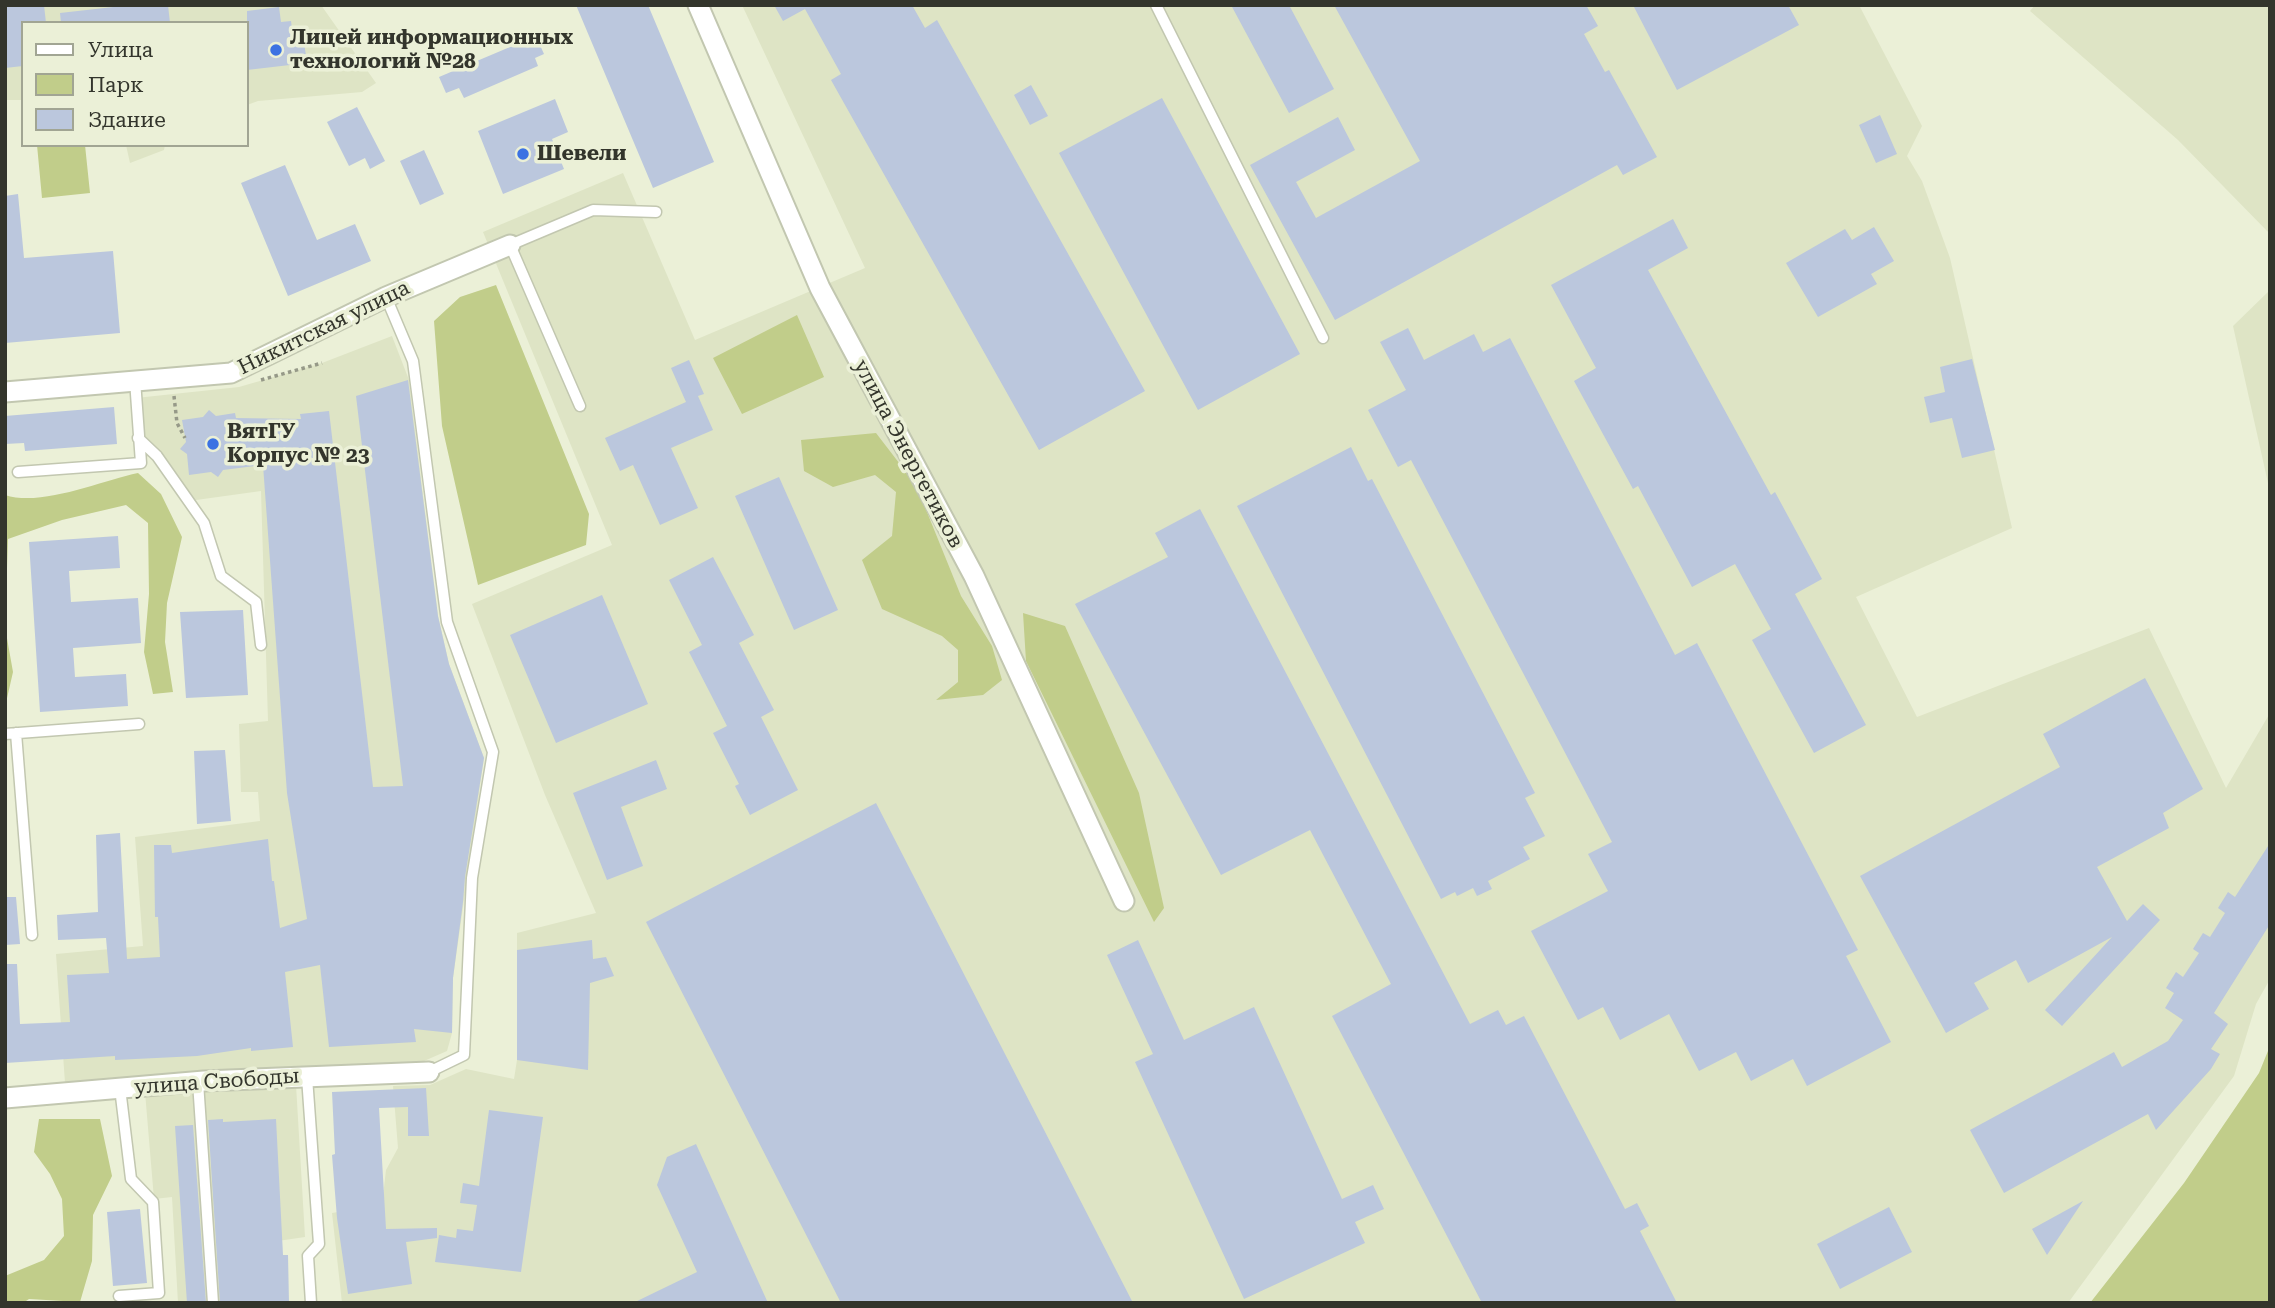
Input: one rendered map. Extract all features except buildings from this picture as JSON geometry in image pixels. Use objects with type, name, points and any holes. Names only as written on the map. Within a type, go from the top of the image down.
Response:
[{"type":"street","name":"улица Энергетиков","points":[[698,5],[820,289],[974,576],[1124,901]]},
{"type":"street","name":"Никитская улица","points":[[5,392],[232,373],[386,297],[510,245]]},
{"type":"street","name":"улица Свободы","points":[[5,1098],[198,1082],[429,1072]]},
{"type":"lane","points":[[1156,5],[1323,338]]},
{"type":"lane","points":[[580,406],[510,245],[593,209],[656,212]]},
{"type":"lane","points":[[386,297],[413,361],[447,622],[494,752],[472,878],[464,1055],[429,1072]]},
{"type":"lane","points":[[18,472],[141,463],[135,380]]},
{"type":"lane","points":[[138,438],[158,456],[204,523],[221,576],[256,602],[261,645]]},
{"type":"lane","points":[[32,935],[11,733],[139,724]]},
{"type":"lane","points":[[307,1076],[318,1244],[308,1256],[311,1303]]},
{"type":"lane","points":[[198,1082],[213,1303]]},
{"type":"lane","points":[[119,1296],[159,1293],[153,1202],[131,1179],[120,1088]]},
{"type":"path","points":[[174,394],[177,423],[185,438]]},
{"type":"shaded area","points":[[5,5],[321,5],[376,83],[362,92],[258,101],[248,105],[248,21],[21,21],[21,100],[5,100]]},
{"type":"shaded area","points":[[742,5],[1859,5],[1922,126],[1907,156],[1922,181],[1950,258],[2012,528],[1856,597],[1917,717],[2149,628],[2226,788],[2270,713],[2270,979],[2256,1004],[2234,1076],[2068,1303],[342,1303],[332,1213],[382,1205],[386,1170],[398,1148],[393,1086],[430,1085],[466,1069],[514,1079],[517,1060],[517,933],[596,913],[545,795],[472,604],[612,545],[483,232],[623,173],[695,340],[865,268]]},
{"type":"shaded area","points":[[2035,5],[2270,5],[2270,234],[2178,140],[2030,11]]},
{"type":"shaded area","points":[[126,147],[165,147],[164,150],[130,163]]},
{"type":"shaded area","points":[[2270,290],[2270,492],[2233,326]]},
{"type":"shaded area","points":[[392,336],[409,380],[438,616],[449,664],[484,758],[453,978],[452,1033],[447,1051],[424,1061],[65,1083],[56,954],[143,946],[135,837],[260,821],[258,792],[241,792],[239,724],[268,721],[261,491],[189,501],[158,456],[140,457],[136,398],[239,387],[322,363]]},
{"type":"shaded area","points":[[296,1085],[305,1237],[244,1246],[246,1303],[178,1303],[172,1197],[154,1199],[145,1092]]},
{"type":"green space","points":[[37,147],[85,147],[90,193],[42,198]]},
{"type":"green space","points":[[496,285],[589,514],[586,545],[478,585],[442,426],[434,321],[460,297]]},
{"type":"green space","points":[[797,315],[824,377],[742,414],[713,358]]},
{"type":"green space","points":[[876,433],[916,485],[961,596],[992,646],[1002,680],[983,695],[936,700],[958,682],[958,650],[942,636],[882,609],[862,560],[892,536],[896,492],[875,475],[833,487],[804,471],[801,440]]},
{"type":"green space","points":[[138,473],[161,494],[182,537],[167,603],[165,642],[173,692],[153,694],[144,652],[149,594],[148,523],[126,505],[62,520],[8,539],[5,627],[5,495],[36,498]]},
{"type":"green space","points":[[1023,613],[1065,626],[1139,793],[1164,908],[1154,922],[1026,661]]},
{"type":"green space","points":[[5,627],[13,672],[5,707]]},
{"type":"green space","points":[[2270,1046],[2270,1303],[2090,1303],[2184,1183],[2259,1073]]},
{"type":"green space","points":[[39,1119],[100,1119],[112,1176],[93,1215],[92,1261],[80,1302],[29,1299],[23,1303],[5,1303],[5,1276],[44,1260],[64,1236],[62,1199],[50,1174],[34,1152]]},
{"type":"place","name":"Лицей информационных технологий №28","points":[[276,50]]},
{"type":"place","name":"Шевели","points":[[523,154]]},
{"type":"place","name":"ВятГУ Корпус № 23","points":[[213,444]]}]
